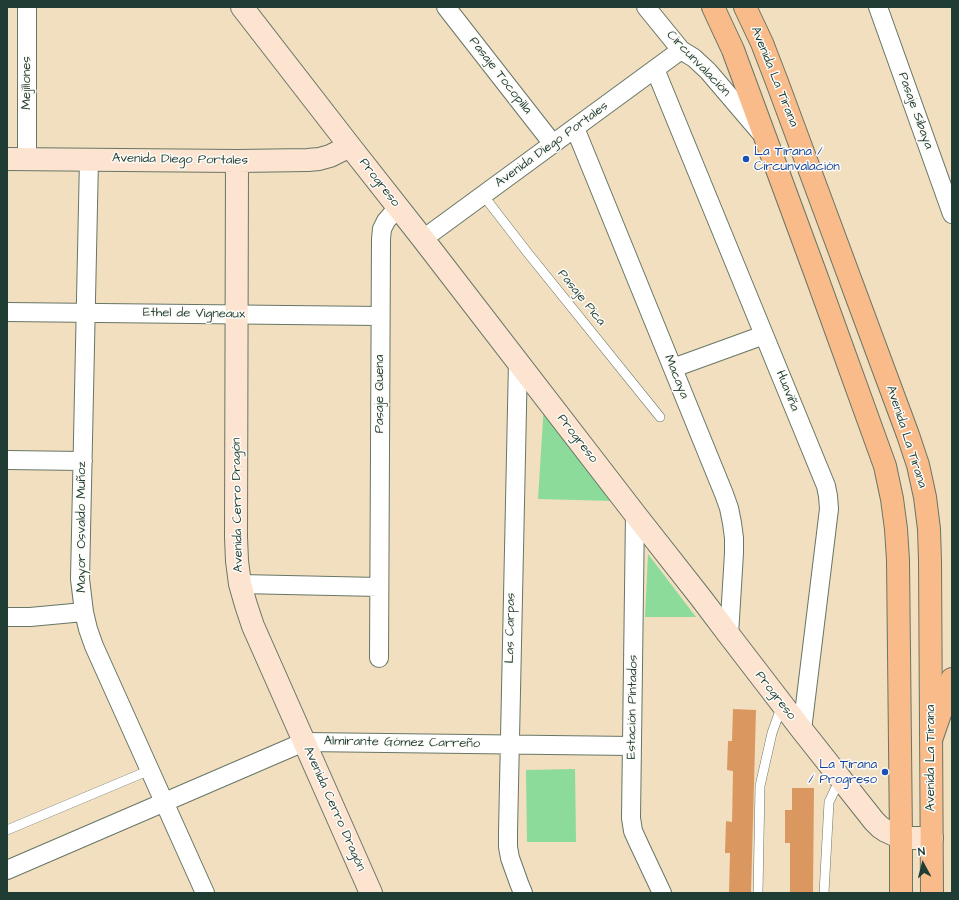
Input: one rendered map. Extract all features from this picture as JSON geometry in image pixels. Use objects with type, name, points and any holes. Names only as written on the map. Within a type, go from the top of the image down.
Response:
[{"type":"main road","points":[[713,7],[733,50],[885,466],[892,499],[898,560],[901,893]]},
{"type":"main road","name":"Avenida La Tirana","points":[[745,7],[762,43],[780,89],[908,435],[918,465],[925,497],[929,529],[930,569],[932,893]]},
{"type":"main road","points":[[931,740],[952,679]]},
{"type":"street","name":"Mejillones","points":[[17,159],[27,7]]},
{"type":"street","name":"Progreso","points":[[242,7],[874,821],[894,836],[901,838],[932,838]]},
{"type":"street","name":"Pasaje Tocopilla","points":[[446,7],[553,144]]},
{"type":"street","name":"Circunvalación","points":[[646,7],[681,50],[694,58],[708,71],[766,139]]},
{"type":"street","name":"Pasaje Sibaya","points":[[878,7],[952,214]]},
{"type":"street","name":"Avenida Diego Portales","points":[[423,239],[681,50]]},
{"type":"street","name":"Huaviña","points":[[655,69],[826,486],[829,509],[802,730]]},
{"type":"street","name":"Macaya","points":[[575,128],[724,494],[732,523],[734,538],[729,635]]},
{"type":"street","name":"Avenida Diego Portales","points":[[17,159],[237,161],[308,160],[330,156],[349,145]]},
{"type":"street","name":"Mayor Osvaldo Muñoz","points":[[89,159],[80,579],[84,612],[94,646],[205,893]]},
{"type":"street","name":"Avenida Cerro Dragón","points":[[237,161],[236,538],[240,584],[253,626],[371,893]]},
{"type":"street","name":"Pasaje Quena","points":[[378,658],[381,239],[382,229],[386,221],[399,208]]},
{"type":"street","name":"Ethel de Vigneaux","points":[[7,312],[380,316]]},
{"type":"street","points":[[673,368],[764,335]]},
{"type":"street","name":"Las Carpas","points":[[518,361],[508,847],[510,858],[523,893]]},
{"type":"street","points":[[7,460],[83,461]]},
{"type":"street","name":"Estación Pintados","points":[[635,514],[632,818],[633,831],[662,893]]},
{"type":"street","points":[[240,584],[379,587]]},
{"type":"street","points":[[7,617],[30,617],[84,612]]},
{"type":"street","points":[[7,628],[30,617]]},
{"type":"street","name":"Almirante Gómez Carreño","points":[[7,870],[304,742],[632,746]]},
{"type":"lane","name":"Pasaje Pica","points":[[483,196],[660,417]]},
{"type":"lane","points":[[758,893],[760,786],[772,733],[782,704]]},
{"type":"lane","points":[[7,830],[150,770]]},
{"type":"lane","points":[[824,893],[829,802],[840,779]]},
{"type":"green space","points":[[544,404],[614,501],[538,499]]},
{"type":"green space","points":[[648,554],[696,617],[645,617]]},
{"type":"green space","points":[[575,769],[576,842],[527,842],[526,770]]},
{"type":"building","points":[[733,709],[756,710],[751,893],[729,893],[730,853],[725,853],[726,821],[732,822],[733,771],[727,770],[728,741],[732,741]]},
{"type":"building","points":[[792,788],[814,788],[813,893],[790,893],[790,843],[785,843],[785,810],[792,810]]},
{"type":"place","name":"La Tirana / Circunvalación","points":[[746,159]]},
{"type":"place","name":"La Tirana / Progreso","points":[[885,772]]}]
